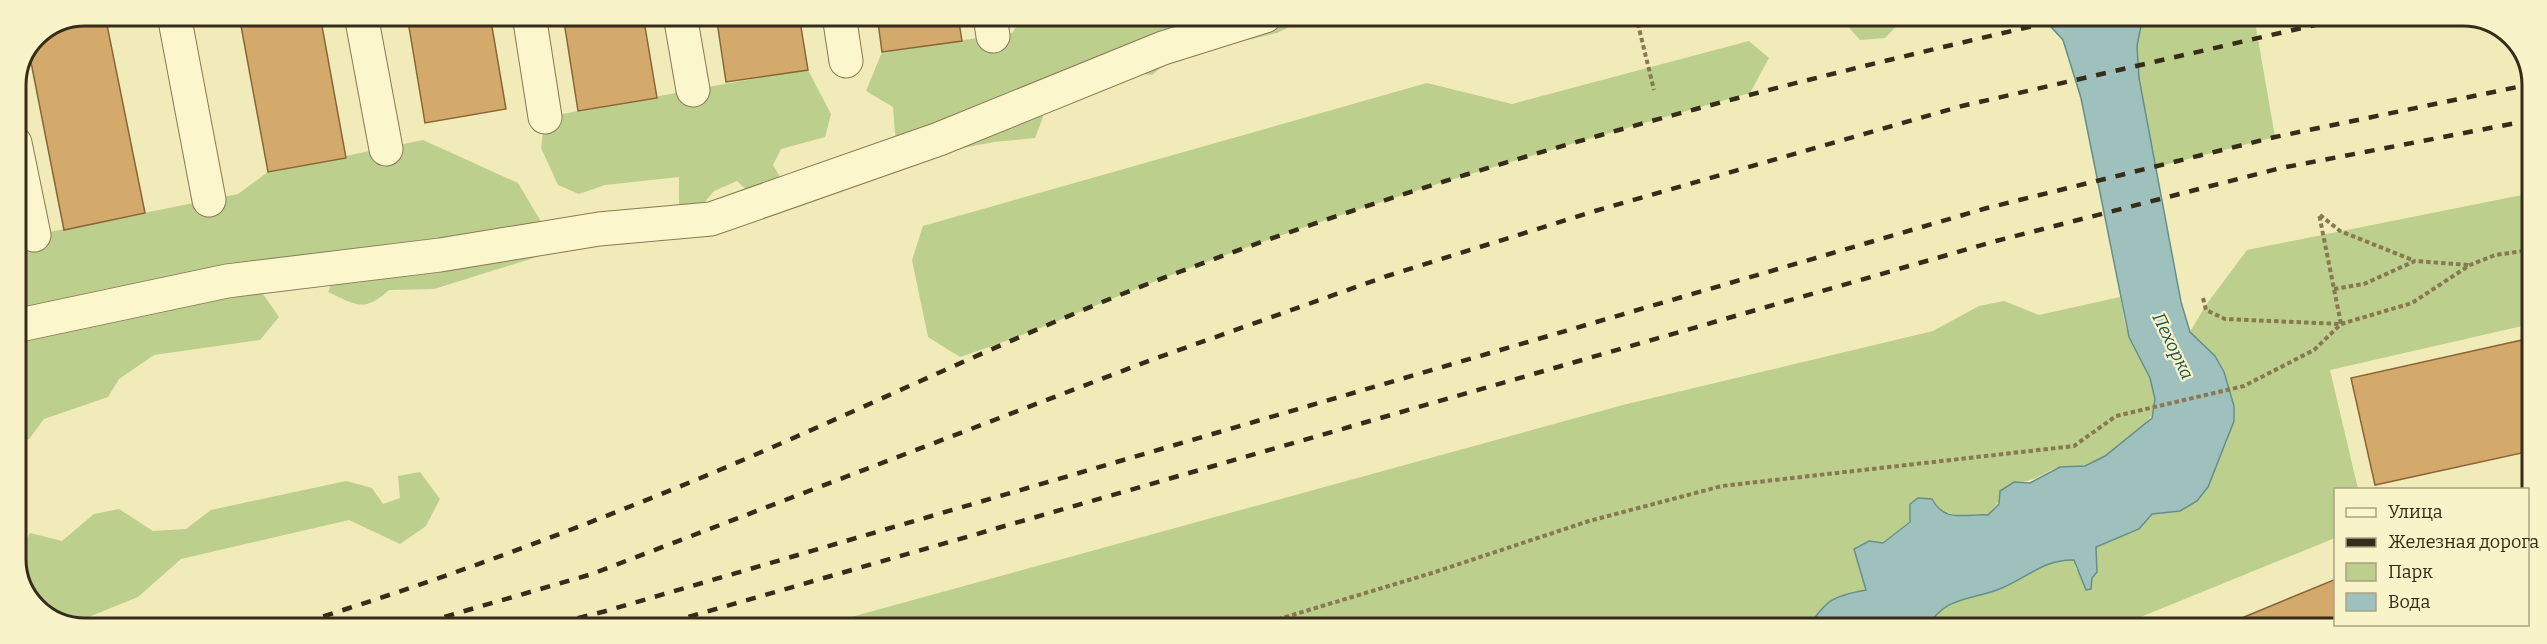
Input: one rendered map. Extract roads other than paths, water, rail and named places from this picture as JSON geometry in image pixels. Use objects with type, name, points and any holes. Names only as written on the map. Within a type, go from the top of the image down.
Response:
[{"type":"lane","points":[[176,26],[209,200]]},
{"type":"lane","points":[[363,26],[386,149]]},
{"type":"lane","points":[[531,26],[545,117]]},
{"type":"lane","points":[[682,26],[693,90]]},
{"type":"lane","points":[[841,26],[846,61]]},
{"type":"lane","points":[[26,324],[227,281],[440,255],[598,229],[711,219],[939,139],[1163,48],[1233,26]]},
{"type":"lane","points":[[26,196],[34,235]]},
{"type":"water","name":"Пехорка","points":[[2050,26],[2141,26],[2137,46],[2139,78],[2181,302],[2190,332],[2215,356],[2224,372],[2234,406],[2234,421],[2208,487],[2197,501],[2180,511],[2152,514],[2139,529],[2096,547],[2097,572],[2092,578],[2091,589],[2086,590],[2074,560],[2064,560],[2045,566],[1992,592],[1951,604],[1934,618],[1815,618],[1825,605],[1837,597],[1866,590],[1854,549],[1869,541],[1883,543],[1910,522],[1910,504],[1918,498],[1932,499],[1937,507],[1950,515],[1988,515],[1999,504],[2000,491],[2014,482],[2030,483],[2060,467],[2085,466],[2105,456],[2152,418],[2155,399],[2150,378],[2129,337],[2081,98],[2063,40]]},
{"type":"railway","points":[[318,618],[493,559],[596,520],[698,479],[1118,296],[1289,232],[1400,195],[1624,129],[1737,98],[2033,26]]},
{"type":"railway","points":[[440,618],[592,574],[1151,360],[1387,276],[1595,211],[1962,106],[2310,26]]},
{"type":"railway","points":[[578,618],[1987,208],[2275,137],[2521,86]]},
{"type":"railway","points":[[685,618],[1996,241],[2281,168],[2521,122]]}]
